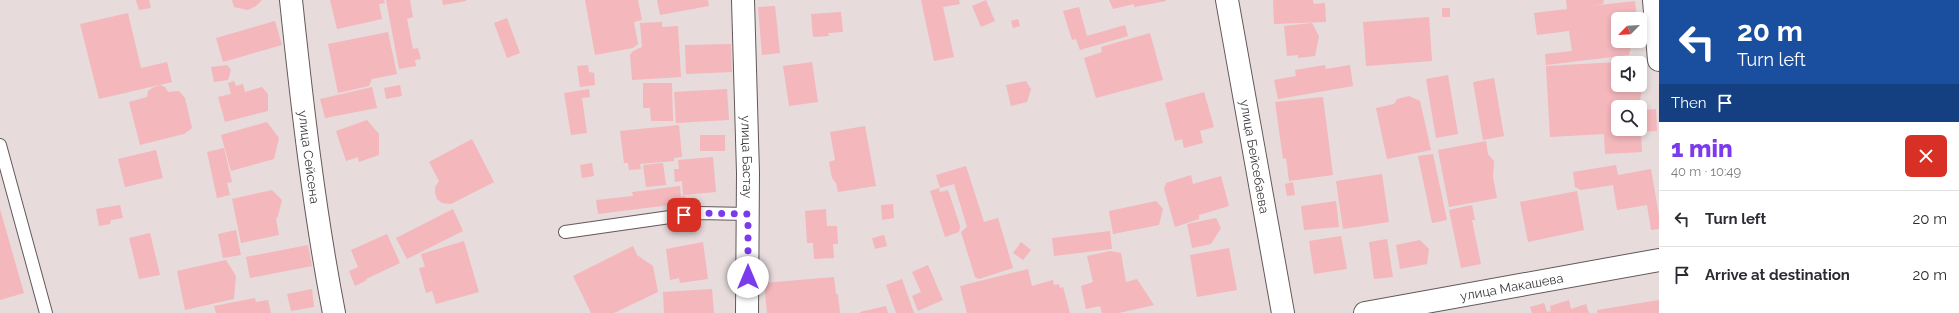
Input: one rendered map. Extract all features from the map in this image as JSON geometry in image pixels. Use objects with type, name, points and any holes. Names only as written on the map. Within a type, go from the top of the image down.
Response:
[{"type":"street","name":"улица Сейсена","points":[[291,0],[306,132],[326,276],[334,313]]},
{"type":"street","name":"улица Бастау","points":[[743,0],[748,214],[747,313]]},
{"type":"street","name":"улица Бейсебаева","points":[[1227,0],[1283,313]]},
{"type":"street","points":[[1654,0],[1659,60]]},
{"type":"street","name":"улица Макашева","points":[[1365,313],[1659,260]]},
{"type":"lane","points":[[0,145],[46,313]]},
{"type":"lane","points":[[564,232],[698,213],[748,214]]},
{"type":"building","points":[[136,0],[149,0],[151,8],[139,10]]},
{"type":"building","points":[[232,0],[262,0],[256,6],[248,10],[234,7]]},
{"type":"building","points":[[330,0],[384,0],[385,3],[379,4],[382,19],[337,29]]},
{"type":"building","points":[[386,0],[410,0],[413,17],[407,19],[413,49],[418,48],[421,59],[415,60],[416,66],[399,69]]},
{"type":"building","points":[[442,0],[466,0],[466,1],[443,5]]},
{"type":"building","points":[[585,0],[638,0],[642,20],[634,22],[638,44],[633,48],[595,55]]},
{"type":"building","points":[[657,0],[708,0],[709,6],[660,15]]},
{"type":"building","points":[[921,0],[959,0],[960,4],[943,7],[954,57],[934,61]]},
{"type":"building","points":[[986,0],[995,21],[981,27],[972,6]]},
{"type":"building","points":[[1109,0],[1166,1],[1134,7],[1134,4],[1113,9]]},
{"type":"building","points":[[1273,0],[1313,0],[1314,4],[1325,3],[1326,22],[1274,24]]},
{"type":"building","points":[[1566,0],[1604,0],[1603,4],[1591,6],[1635,1],[1636,12],[1611,12],[1611,48],[1630,48],[1629,55],[1546,65],[1545,54],[1572,51],[1569,31],[1537,35],[1534,13],[1567,9]]},
{"type":"building","points":[[775,6],[780,53],[762,55],[758,7]]},
{"type":"building","points":[[1079,7],[1087,36],[1125,25],[1128,36],[1080,50],[1076,39],[1072,40],[1063,11]]},
{"type":"building","points":[[1442,8],[1450,8],[1450,17],[1442,17]]},
{"type":"building","points":[[841,12],[843,32],[828,33],[829,36],[813,37],[811,14]]},
{"type":"building","points":[[128,13],[141,68],[167,62],[172,82],[99,99],[80,24]]},
{"type":"building","points":[[1429,17],[1432,61],[1366,66],[1363,22]]},
{"type":"building","points":[[507,18],[520,53],[507,58],[494,23]]},
{"type":"building","points":[[1018,19],[1020,26],[1013,28],[1011,21]]},
{"type":"building","points":[[275,21],[282,45],[223,62],[216,38]]},
{"type":"building","points":[[662,22],[662,27],[678,26],[681,77],[632,80],[630,55],[633,51],[642,47],[640,23]]},
{"type":"building","points":[[1312,23],[1319,36],[1315,56],[1298,58],[1298,55],[1287,56],[1284,26]]},
{"type":"building","points":[[388,32],[397,74],[372,79],[369,86],[338,93],[328,44]]},
{"type":"building","points":[[1150,33],[1163,80],[1096,98],[1084,58],[1102,52],[1101,47]]},
{"type":"building","points":[[731,44],[732,72],[686,74],[685,45]]},
{"type":"building","points":[[812,62],[818,102],[789,106],[783,66]]},
{"type":"building","points":[[1611,62],[1611,92],[1642,92],[1640,100],[1611,100],[1611,136],[1641,136],[1642,152],[1605,154],[1604,134],[1550,137],[1546,66]]},
{"type":"building","points":[[227,65],[231,70],[228,80],[214,82],[211,67]]},
{"type":"building","points":[[588,65],[589,72],[594,73],[595,85],[580,87],[577,66]]},
{"type":"building","points":[[1325,65],[1326,69],[1350,65],[1353,86],[1278,99],[1274,80],[1296,76],[1295,70]]},
{"type":"building","points":[[1448,75],[1458,134],[1436,138],[1426,79]]},
{"type":"building","points":[[1494,78],[1504,136],[1483,140],[1473,82]]},
{"type":"building","points":[[234,81],[236,86],[243,84],[245,92],[262,87],[268,94],[268,111],[225,122],[218,97],[231,94],[228,83]]},
{"type":"building","points":[[1026,81],[1031,89],[1027,102],[1011,106],[1006,85]]},
{"type":"building","points":[[643,83],[672,83],[673,121],[651,121],[650,108],[643,108]]},
{"type":"building","points":[[160,85],[165,87],[168,92],[179,91],[185,98],[192,128],[184,134],[140,145],[129,102],[147,97],[148,91]]},
{"type":"building","points":[[400,85],[402,96],[386,99],[384,88]]},
{"type":"building","points":[[372,87],[377,108],[325,118],[320,99]]},
{"type":"building","points":[[589,89],[590,97],[582,98],[587,133],[571,135],[564,93]]},
{"type":"building","points":[[727,89],[729,120],[676,123],[674,92]]},
{"type":"building","points":[[1204,92],[1214,127],[1200,131],[1203,143],[1184,148],[1182,139],[1175,141],[1165,103]]},
{"type":"building","points":[[1409,96],[1420,101],[1431,150],[1387,159],[1376,108],[1394,104],[1397,99]]},
{"type":"building","points":[[1323,97],[1333,175],[1289,181],[1286,158],[1283,159],[1275,102]]},
{"type":"building","points":[[1656,109],[1657,131],[1647,132],[1647,110]]},
{"type":"building","points":[[367,120],[379,134],[379,155],[359,162],[358,157],[346,161],[336,131]]},
{"type":"building","points":[[267,122],[279,138],[274,159],[231,171],[221,135]]},
{"type":"building","points":[[679,125],[682,157],[674,158],[674,161],[640,164],[641,169],[629,170],[628,163],[624,163],[620,131]]},
{"type":"building","points":[[865,126],[876,186],[838,192],[836,183],[832,178],[829,162],[835,160],[830,132]]},
{"type":"building","points":[[700,135],[725,135],[725,151],[700,151]]},
{"type":"building","points":[[472,139],[494,182],[451,204],[442,203],[437,199],[435,193],[435,187],[439,181],[429,162]]},
{"type":"building","points":[[1486,141],[1488,154],[1494,161],[1493,177],[1497,198],[1449,207],[1438,150]]},
{"type":"building","points":[[224,148],[232,182],[227,183],[230,195],[217,198],[207,152]]},
{"type":"building","points":[[156,150],[163,178],[125,187],[118,159]]},
{"type":"building","points":[[1433,154],[1447,220],[1432,223],[1418,156]]},
{"type":"building","points":[[713,157],[716,192],[683,195],[682,181],[675,182],[674,169],[679,169],[678,160]]},
{"type":"building","points":[[592,163],[594,176],[582,178],[580,165]]},
{"type":"building","points":[[663,163],[666,185],[646,187],[643,165]]},
{"type":"building","points":[[1616,165],[1618,175],[1651,169],[1659,216],[1659,229],[1651,230],[1647,205],[1617,210],[1613,185],[1581,190],[1575,187],[1573,172]]},
{"type":"building","points":[[966,166],[984,222],[998,218],[1013,268],[979,279],[975,277],[961,232],[967,227],[954,184],[940,188],[936,175]]},
{"type":"building","points":[[1382,174],[1389,222],[1343,229],[1336,181]]},
{"type":"building","points":[[1191,175],[1193,184],[1221,176],[1229,206],[1199,215],[1199,219],[1175,227],[1164,189],[1166,183]]},
{"type":"building","points":[[1293,182],[1295,195],[1287,196],[1285,184]]},
{"type":"building","points":[[680,186],[681,197],[685,196],[686,203],[598,214],[596,200],[633,196],[632,192]]},
{"type":"building","points":[[939,188],[940,192],[948,190],[960,226],[959,232],[945,237],[930,191]]},
{"type":"building","points":[[272,190],[282,200],[276,219],[279,235],[241,243],[232,199]]},
{"type":"building","points":[[1577,191],[1584,230],[1528,242],[1520,202]]},
{"type":"building","points":[[1156,201],[1163,209],[1159,225],[1113,234],[1109,211]]},
{"type":"building","points":[[1336,201],[1339,227],[1304,230],[1301,206]]},
{"type":"building","points":[[893,204],[894,218],[882,220],[881,205]]},
{"type":"building","points":[[120,205],[123,218],[111,220],[110,224],[99,226],[96,209]]},
{"type":"building","points":[[1472,205],[1475,220],[1472,220],[1481,264],[1461,268],[1449,210]]},
{"type":"building","points":[[0,209],[24,293],[0,300]]},
{"type":"building","points":[[453,209],[463,231],[407,259],[396,238]]},
{"type":"building","points":[[826,209],[827,226],[837,226],[838,244],[833,244],[834,258],[814,259],[813,243],[807,243],[805,211]]},
{"type":"building","points":[[1216,218],[1221,228],[1211,244],[1192,248],[1187,224]]},
{"type":"building","points":[[236,230],[241,255],[223,258],[218,234]]},
{"type":"building","points":[[1110,231],[1112,249],[1054,256],[1052,238]]},
{"type":"building","points":[[150,233],[160,275],[139,279],[129,238]]},
{"type":"building","points":[[387,234],[400,263],[366,279],[367,280],[355,286],[349,271],[358,267],[351,250]]},
{"type":"building","points":[[884,235],[887,246],[875,249],[872,238]]},
{"type":"building","points":[[1341,236],[1347,269],[1314,274],[1309,241]]},
{"type":"building","points":[[1387,239],[1393,277],[1374,279],[1369,242]]},
{"type":"building","points":[[1420,240],[1429,249],[1427,264],[1400,269],[1396,245]]},
{"type":"building","points":[[464,241],[479,292],[436,304],[432,291],[426,293],[419,268],[425,267],[421,254]]},
{"type":"building","points":[[703,242],[708,279],[680,283],[679,278],[670,280],[666,249]]},
{"type":"building","points":[[1021,242],[1031,250],[1023,260],[1013,253]]},
{"type":"building","points":[[308,245],[312,266],[250,278],[246,257]]},
{"type":"building","points":[[633,246],[637,255],[653,266],[658,292],[614,313],[591,313],[573,276]]},
{"type":"building","points":[[1229,248],[1237,290],[1197,297],[1190,255]]},
{"type":"building","points":[[1110,251],[1121,253],[1126,282],[1137,279],[1154,305],[1119,313],[1102,313],[1100,306],[1086,309],[1081,286],[1093,282],[1087,256]]},
{"type":"building","points":[[226,260],[236,276],[234,299],[185,310],[177,271]]},
{"type":"building","points":[[928,265],[943,300],[918,311],[912,296],[921,292],[912,272]]},
{"type":"building","points":[[1028,269],[1032,286],[1053,280],[1054,285],[1059,284],[1060,288],[1063,287],[1070,313],[967,313],[960,286]]},
{"type":"building","points":[[834,277],[840,313],[767,313],[764,283]]},
{"type":"building","points":[[902,279],[914,313],[896,313],[886,285]]},
{"type":"building","points":[[312,289],[314,307],[291,311],[287,294]]},
{"type":"building","points":[[712,289],[714,313],[664,313],[663,292]]},
{"type":"building","points":[[255,298],[256,302],[268,300],[271,313],[216,313],[214,306]]},
{"type":"building","points":[[1569,300],[1571,309],[1586,304],[1589,313],[1532,313],[1530,307],[1544,303],[1547,312],[1551,311],[1550,306]]},
{"type":"building","points":[[1659,300],[1659,313],[1597,313],[1597,310]]},
{"type":"building","points":[[886,306],[888,313],[860,313],[860,312]]},
{"type":"route","points":[[684,215],[698,213],[748,214],[748,277]]}]
